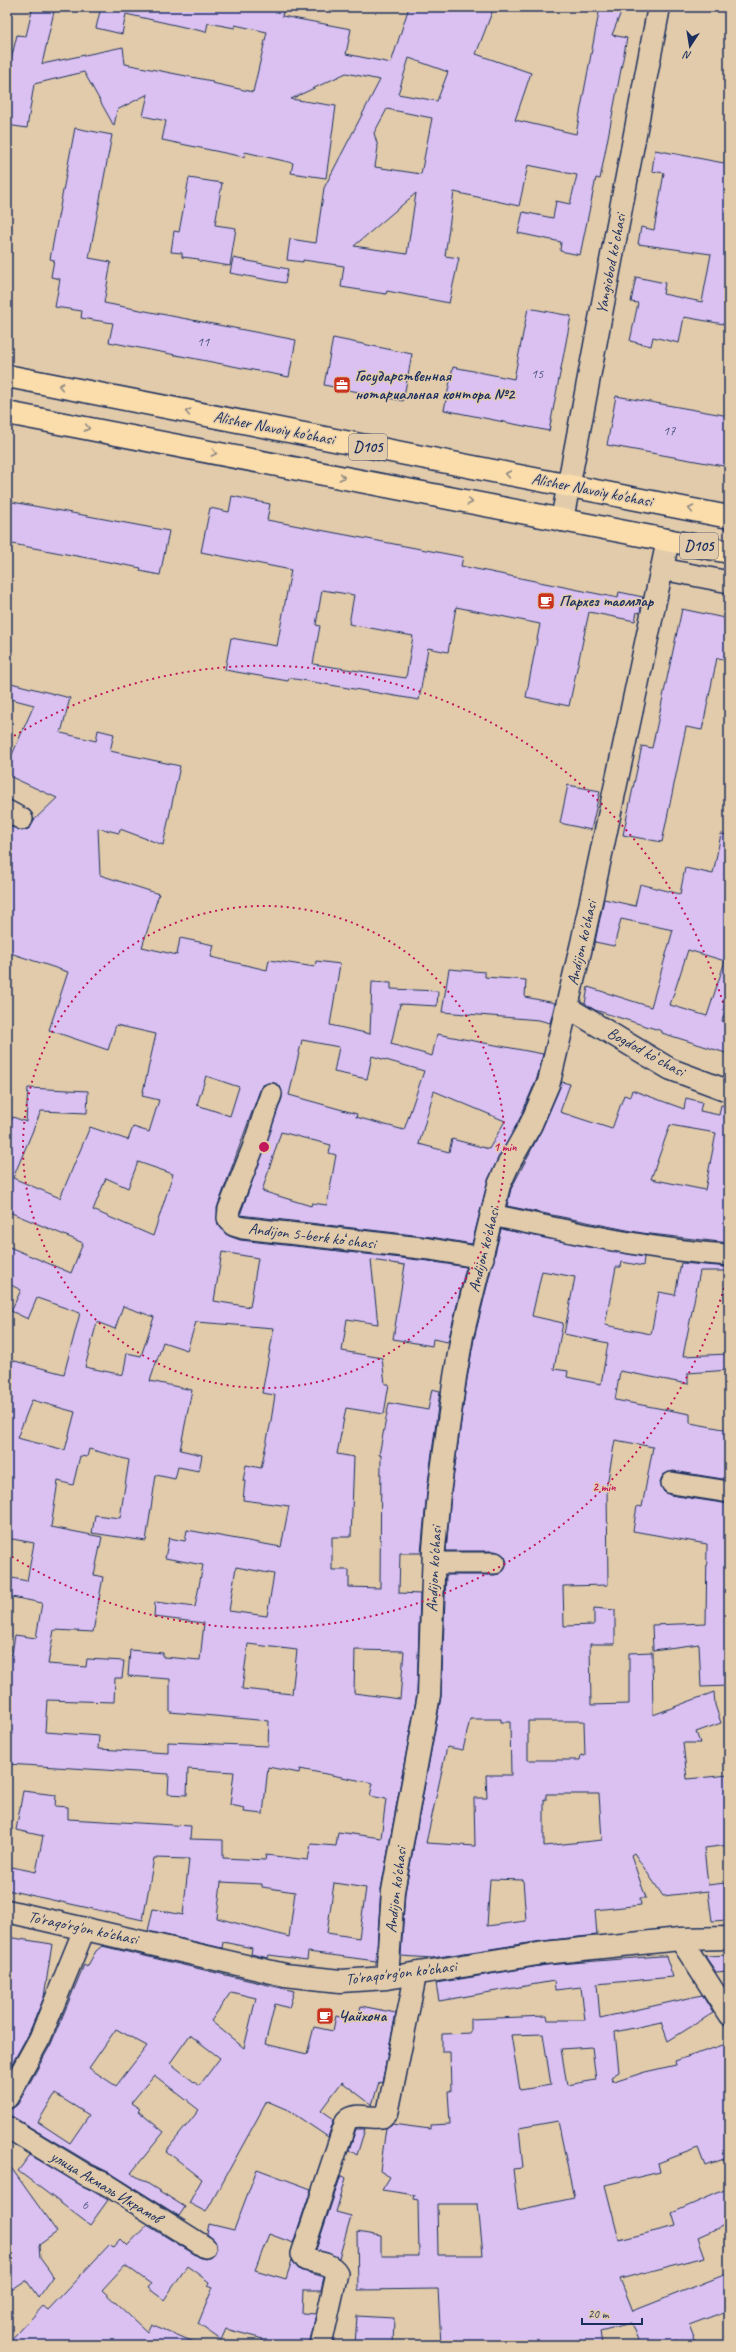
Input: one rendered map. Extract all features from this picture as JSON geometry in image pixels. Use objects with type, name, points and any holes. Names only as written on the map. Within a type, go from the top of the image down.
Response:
[{"type":"main road","name":"Alisher Navoiy ko'chasi","points":[[7,376],[729,517]]},
{"type":"main road","name":"D105","points":[[7,413],[729,552]]},
{"type":"street","name":"Yangiobod koʻchasi","points":[[562,520],[659,7]]},
{"type":"street","name":"Andijon ko'chasi","points":[[388,1978],[393,1891],[429,1695],[434,1563],[439,1494],[462,1336],[483,1258],[499,1185],[509,1163],[531,1124],[549,1082],[623,757],[668,540]]},
{"type":"street","points":[[662,569],[729,582]]},
{"type":"street","name":"Bogdod koʻchasi","points":[[567,1007],[670,1069],[729,1091]]},
{"type":"street","name":"Аndijon 5-berk koʻchasi","points":[[271,1094],[253,1148],[229,1209],[228,1218],[233,1225],[243,1228],[430,1249],[483,1258]]},
{"type":"street","points":[[492,1215],[675,1250],[729,1255]]},
{"type":"street","points":[[672,1483],[729,1492]]},
{"type":"street","points":[[434,1563],[495,1563]]},
{"type":"street","name":"To'raqo'rg'on ko'chasi","points":[[7,1912],[285,1975],[340,1981],[388,1978],[544,1953],[680,1939],[729,1938]]},
{"type":"street","points":[[7,2098],[40,2038],[84,1930]]},
{"type":"street","points":[[680,1939],[729,2015]]},
{"type":"street","points":[[321,2345],[337,2273],[335,2268],[306,2260],[302,2254],[346,2121],[349,2117],[354,2116],[382,2117],[388,2111],[416,1973]]},
{"type":"street","name":"улица Акмаль Икрамов","points":[[7,2127],[86,2175],[106,2184],[204,2247]]},
{"type":"building","points":[[33,7],[55,7],[42,64],[123,47],[125,64],[212,81],[212,83],[253,92],[267,32],[235,25],[235,28],[208,23],[206,32],[126,14],[122,34],[96,28],[101,7],[284,7],[282,16],[351,29],[346,54],[391,63],[409,7],[494,7],[476,54],[531,73],[515,120],[576,134],[600,7],[623,7],[612,35],[627,38],[600,179],[596,178],[580,255],[560,251],[561,242],[518,233],[523,212],[553,218],[556,201],[570,204],[577,175],[528,165],[519,206],[454,192],[445,256],[459,258],[449,303],[387,291],[386,294],[341,287],[344,266],[303,260],[303,262],[287,260],[290,239],[316,243],[324,188],[380,80],[346,73],[291,99],[336,106],[326,178],[291,173],[293,163],[245,152],[244,157],[162,140],[166,121],[143,116],[148,94],[117,110],[114,126],[84,72],[34,84],[27,128],[7,125],[7,76],[17,35],[26,36]],"holes":[[[409,58],[448,72],[437,101],[398,94]],[[387,109],[432,118],[421,174],[375,167],[378,147],[374,133]],[[416,193],[407,254],[354,246]]]},
{"type":"building","points":[[75,128],[112,135],[89,258],[111,262],[104,303],[296,340],[289,377],[109,342],[113,323],[81,318],[82,311],[55,307],[60,279],[51,277],[54,260],[50,259]]},
{"type":"building","points":[[655,150],[729,164],[729,325],[684,317],[679,343],[653,337],[651,346],[630,341],[638,303],[631,302],[636,277],[665,283],[663,294],[702,302],[711,254],[638,244],[641,227],[654,230],[664,173],[652,171]]},
{"type":"building","points":[[189,178],[222,183],[215,225],[236,228],[230,266],[182,257],[182,253],[171,252],[174,231],[179,232]]},
{"type":"building","points":[[233,258],[288,269],[285,283],[230,273]]},
{"type":"building","points":[[528,308],[571,316],[549,431],[444,410],[453,367],[514,379]]},
{"type":"building","points":[[333,338],[412,354],[403,401],[324,385]]},
{"type":"building","points":[[616,396],[729,416],[729,467],[607,445]]},
{"type":"building","points":[[232,496],[270,504],[267,520],[463,557],[461,566],[618,598],[619,592],[643,597],[640,613],[637,612],[635,621],[589,612],[569,706],[526,697],[540,624],[456,607],[448,652],[428,648],[419,700],[289,678],[288,681],[225,670],[231,638],[277,646],[291,570],[201,552],[210,508],[229,512]],"holes":[[[322,590],[354,595],[349,624],[413,636],[406,678],[313,664],[320,626],[316,625]]]},
{"type":"building","points":[[7,501],[169,531],[160,575],[140,571],[141,568],[7,543]]},
{"type":"building","points":[[682,609],[729,619],[729,660],[717,658],[702,730],[686,727],[662,842],[623,835],[642,746],[652,748]]},
{"type":"building","points":[[7,682],[70,698],[61,733],[96,741],[98,730],[114,734],[110,751],[180,766],[163,845],[120,829],[119,833],[98,828],[100,875],[159,894],[142,947],[177,955],[180,938],[214,945],[211,957],[267,970],[269,960],[315,967],[316,961],[340,964],[330,1025],[370,1034],[372,982],[391,983],[391,989],[438,991],[437,1006],[400,1004],[391,1044],[432,1056],[437,1034],[543,1054],[537,1078],[520,1118],[488,1180],[472,1244],[431,1237],[240,1215],[282,1098],[280,1086],[274,1083],[263,1085],[260,1090],[217,1208],[218,1225],[229,1236],[240,1240],[428,1261],[466,1267],[448,1342],[433,1339],[432,1346],[393,1339],[405,1265],[371,1260],[378,1324],[347,1319],[342,1351],[382,1358],[385,1384],[389,1384],[384,1414],[346,1408],[337,1454],[354,1457],[351,1537],[332,1537],[332,1570],[349,1570],[349,1587],[380,1588],[381,1455],[379,1455],[389,1403],[428,1410],[432,1389],[440,1391],[427,1491],[421,1553],[400,1553],[399,1593],[420,1594],[417,1694],[381,1889],[376,1961],[308,1952],[307,1960],[269,1955],[268,1958],[251,1954],[252,1948],[223,1942],[222,1948],[148,1931],[153,1909],[183,1915],[189,1859],[154,1858],[143,1920],[7,1890],[7,1866],[36,1872],[43,1836],[16,1830],[23,1791],[56,1795],[55,1806],[68,1807],[68,1819],[191,1826],[190,1839],[223,1840],[223,1858],[265,1860],[266,1855],[308,1860],[311,1844],[336,1846],[338,1832],[381,1838],[386,1799],[370,1796],[373,1783],[300,1769],[299,1773],[268,1767],[263,1814],[244,1812],[245,1808],[230,1805],[234,1772],[188,1769],[187,1795],[168,1794],[169,1774],[7,1764],[9,1691],[7,1690],[7,1653],[12,1654],[15,1635],[36,1638],[42,1603],[7,1596],[7,1577],[27,1581],[34,1543],[7,1538],[7,1371],[11,1360],[64,1374],[80,1313],[37,1298],[28,1319],[11,1311],[21,1290],[7,1283],[7,1246],[71,1273],[83,1243],[7,1211],[7,1131],[13,1117],[26,1122],[28,1088],[88,1091],[87,1113],[41,1111],[13,1178],[60,1198],[90,1127],[128,1140],[133,1127],[149,1132],[159,1100],[142,1096],[156,1034],[116,1025],[108,1050],[49,1030],[68,972],[7,952],[7,825],[22,831],[28,829],[34,820],[57,798],[7,775],[7,766],[34,705],[7,698]],"holes":[[[302,1040],[339,1047],[334,1072],[367,1079],[372,1056],[424,1071],[404,1130],[356,1117],[357,1114],[289,1095]],[[206,1076],[239,1087],[230,1116],[197,1105]],[[434,1091],[505,1121],[489,1149],[452,1139],[449,1152],[419,1144]],[[281,1132],[331,1145],[329,1153],[336,1155],[327,1205],[312,1203],[311,1206],[262,1191]],[[138,1162],[173,1174],[153,1236],[93,1210],[106,1178],[128,1188]],[[222,1252],[258,1258],[250,1307],[214,1301]],[[123,1306],[154,1317],[141,1356],[127,1353],[123,1375],[85,1367],[97,1322],[115,1329]],[[196,1322],[274,1328],[262,1393],[275,1395],[271,1421],[261,1468],[246,1465],[243,1481],[245,1481],[243,1500],[289,1506],[281,1547],[187,1530],[185,1541],[169,1538],[165,1558],[203,1565],[195,1607],[155,1602],[154,1617],[204,1623],[200,1660],[163,1657],[163,1653],[130,1650],[128,1676],[170,1679],[170,1712],[269,1721],[268,1746],[168,1742],[168,1753],[98,1749],[99,1736],[45,1732],[47,1700],[114,1702],[115,1678],[122,1678],[124,1661],[87,1659],[86,1667],[48,1664],[54,1630],[93,1632],[103,1577],[94,1575],[102,1537],[51,1527],[58,1481],[73,1485],[80,1456],[87,1457],[89,1449],[129,1460],[120,1518],[95,1515],[92,1533],[146,1541],[156,1475],[175,1479],[178,1467],[199,1471],[202,1455],[180,1450],[192,1390],[150,1381],[163,1342],[187,1350]],[[32,1400],[75,1412],[65,1450],[17,1438]],[[236,1567],[274,1574],[267,1616],[229,1611]],[[248,1644],[297,1650],[292,1694],[242,1689]],[[355,1650],[404,1651],[400,1699],[354,1693]],[[221,1882],[262,1884],[262,1887],[295,1892],[289,1937],[217,1918]],[[334,1883],[366,1888],[359,1938],[327,1933]]]},
{"type":"building","points":[[568,785],[600,791],[591,830],[560,823]]},
{"type":"building","points":[[721,834],[729,835],[729,999],[722,1021],[729,1023],[729,1054],[595,1010],[585,1004],[588,987],[651,1007],[673,930],[621,919],[614,946],[595,942],[604,899],[635,906],[640,884],[680,894],[685,868],[713,874]],"holes":[[[688,950],[725,961],[707,1016],[670,1005]]]},
{"type":"building","points":[[449,969],[485,972],[485,977],[526,980],[525,997],[555,1003],[550,1023],[539,1020],[442,1012]]},
{"type":"building","points":[[562,1082],[570,1084],[560,1112],[612,1129],[624,1095],[630,1097],[632,1090],[684,1109],[686,1098],[702,1102],[700,1111],[719,1115],[721,1105],[729,1106],[729,1243],[642,1233],[507,1206],[511,1189],[542,1129]],"holes":[[[670,1125],[716,1133],[705,1190],[651,1179]]]},
{"type":"building","points":[[501,1229],[644,1257],[643,1266],[622,1262],[621,1267],[616,1267],[605,1325],[651,1334],[659,1292],[675,1295],[681,1263],[729,1267],[729,1271],[700,1271],[683,1356],[729,1354],[729,1370],[688,1373],[688,1384],[620,1371],[615,1400],[690,1414],[690,1423],[729,1430],[729,1480],[673,1471],[663,1475],[660,1482],[664,1492],[670,1495],[729,1504],[729,1686],[701,1687],[699,1644],[653,1650],[652,1625],[706,1623],[707,1544],[633,1531],[637,1506],[642,1507],[653,1447],[615,1440],[607,1485],[608,1585],[563,1586],[564,1626],[594,1625],[594,1608],[615,1610],[615,1644],[590,1644],[591,1705],[629,1704],[629,1653],[652,1652],[653,1715],[714,1692],[715,1705],[721,1723],[696,1732],[700,1743],[683,1743],[687,1779],[729,1775],[729,1845],[704,1848],[708,1885],[725,1883],[727,1900],[729,1899],[729,1920],[712,1921],[708,1891],[663,1896],[634,1853],[631,1855],[646,1898],[640,1898],[641,1905],[595,1910],[597,1935],[542,1941],[432,1958],[401,1956],[405,1893],[441,1697],[446,1575],[495,1575],[501,1573],[507,1563],[505,1557],[495,1551],[446,1551],[451,1494],[474,1339]],"holes":[[[542,1271],[575,1277],[564,1334],[608,1343],[601,1384],[567,1377],[568,1371],[554,1369],[563,1323],[532,1316]],[[470,1719],[501,1719],[501,1722],[510,1722],[511,1775],[486,1775],[487,1798],[474,1798],[475,1846],[426,1843],[447,1747],[463,1750]],[[528,1721],[584,1721],[585,1756],[581,1755],[580,1760],[528,1760]],[[546,1794],[599,1794],[602,1840],[544,1846],[544,1800],[546,1801]],[[490,1879],[523,1880],[526,1921],[487,1926]]]},
{"type":"building","points":[[7,1937],[52,1944],[44,1997],[29,2033],[7,2073]]},
{"type":"building","points":[[102,1946],[294,1991],[289,2008],[275,2004],[265,2044],[307,2054],[314,2027],[333,2031],[336,2016],[357,2021],[361,2006],[396,2013],[382,2083],[379,2082],[372,2105],[342,2082],[321,2110],[334,2119],[328,2137],[288,2110],[267,2101],[206,2212],[189,2203],[202,2179],[166,2151],[199,2110],[154,2075],[131,2103],[140,2109],[138,2111],[164,2132],[131,2173],[185,2207],[179,2216],[112,2174],[7,2115],[7,2110],[18,2104],[51,2044],[84,1965],[87,1967],[96,1951]],"holes":[[[231,1992],[256,1998],[244,2048],[211,2021]],[[116,2029],[147,2046],[116,2086],[89,2068]],[[190,2035],[220,2058],[199,2086],[170,2063]],[[55,2094],[89,2115],[70,2143],[38,2122]]]},
{"type":"building","points":[[729,1955],[729,1971],[716,1972],[705,1956]]},
{"type":"building","points":[[666,1956],[673,1977],[597,1984],[600,2018],[702,1995],[713,2013],[668,2041],[661,2022],[615,2032],[619,2072],[611,2077],[614,2082],[645,2072],[676,2065],[675,2061],[729,2043],[729,2157],[705,2166],[698,2148],[658,2163],[660,2172],[605,2185],[619,2240],[676,2226],[672,2213],[729,2188],[729,2223],[698,2237],[705,2257],[620,2279],[633,2311],[729,2273],[729,2310],[689,2325],[697,2345],[678,2345],[677,2340],[665,2345],[640,2345],[631,2323],[600,2331],[602,2345],[441,2345],[438,2289],[358,2290],[357,2232],[381,2236],[381,2256],[419,2256],[418,2200],[414,2199],[415,2195],[382,2190],[390,2177],[380,2171],[386,2128],[392,2124],[430,2129],[430,2125],[450,2124],[448,2091],[451,2091],[450,2052],[442,2052],[442,2034],[471,2033],[471,2019],[547,2016],[548,2020],[585,2020],[581,1987],[555,1990],[554,1981],[439,2001],[436,1983],[546,1965]],"holes":[[[543,2034],[551,2085],[520,2090],[511,2035]],[[592,2047],[596,2080],[567,2085],[561,2049]],[[558,2121],[574,2198],[518,2210],[513,2169],[523,2168],[519,2128]],[[437,2204],[478,2204],[483,2255],[438,2255]]]},
{"type":"building","points":[[356,2129],[365,2129],[357,2155],[349,2150]]},
{"type":"building","points":[[30,2155],[108,2200],[90,2225],[18,2171]]},
{"type":"building","points":[[7,2162],[57,2232],[39,2245],[40,2258],[53,2276],[38,2297],[26,2280],[7,2293]]},
{"type":"building","points":[[257,2169],[311,2189],[293,2243],[269,2234],[255,2270],[286,2279],[292,2260],[300,2270],[324,2277],[321,2290],[303,2290],[302,2313],[316,2314],[309,2345],[275,2345],[262,2341],[263,2339],[226,2329],[221,2340],[198,2324],[213,2287],[208,2285],[209,2282],[187,2266],[164,2300],[148,2288],[151,2284],[125,2265],[102,2290],[147,2332],[151,2324],[201,2345],[7,2345],[43,2306],[48,2310],[110,2244],[113,2247],[120,2239],[127,2246],[147,2225],[199,2257],[205,2259],[211,2257],[217,2247],[215,2241],[207,2234],[209,2224],[234,2230]]},
{"type":"building","points":[[341,2175],[346,2178],[336,2212],[351,2216],[339,2258],[316,2250]]},
{"type":"building","points":[[357,2316],[394,2318],[393,2345],[355,2345]]},
{"type":"place","name":"Государственная нотариальная контора №2","points":[[342,385]]},
{"type":"place","name":"Пархез таомлар","points":[[546,601]]},
{"type":"place","name":"Чайхона","points":[[325,2016]]}]
